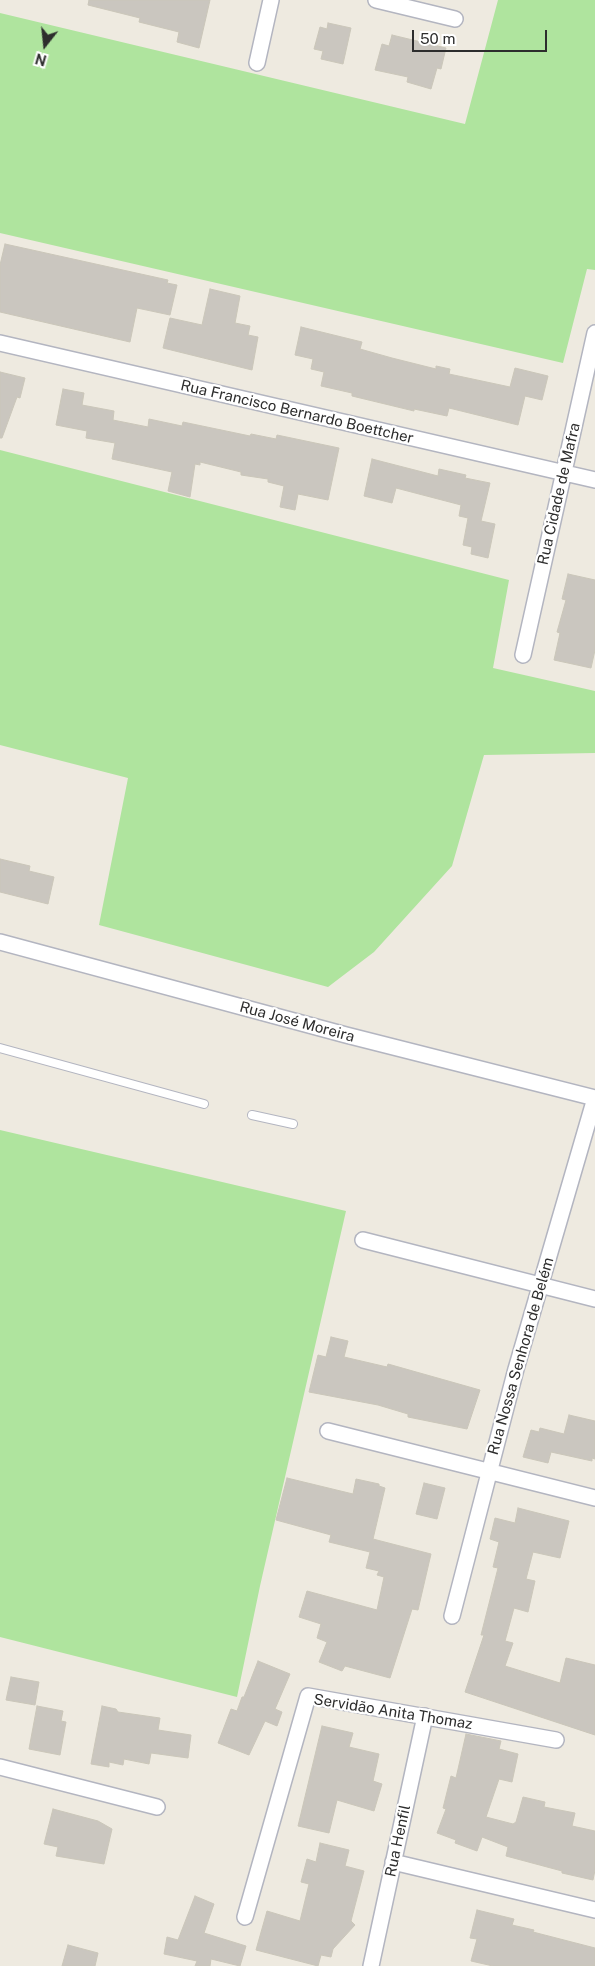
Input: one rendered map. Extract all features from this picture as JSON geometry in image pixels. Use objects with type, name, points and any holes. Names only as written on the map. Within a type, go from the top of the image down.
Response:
[{"type":"street","points":[[257,64],[271,0]]},
{"type":"street","points":[[376,0],[455,19]]},
{"type":"street","name":"Rua Cidade de Mafra","points":[[523,655],[595,333]]},
{"type":"street","name":"Rua Francisco Bernardo Boettcher","points":[[0,343],[595,480]]},
{"type":"street","name":"Rua José Moreira","points":[[0,942],[346,1035],[595,1098]]},
{"type":"street","name":"Rua Nossa Senhora de Belém","points":[[452,1616],[540,1285],[595,1098]]},
{"type":"street","points":[[363,1240],[595,1299]]},
{"type":"street","points":[[328,1431],[595,1498]]},
{"type":"street","name":"Servidão Anita Thomaz","points":[[245,1917],[308,1696],[556,1740]]},
{"type":"street","name":"Rua Henfil","points":[[371,1966],[425,1716]]},
{"type":"street","points":[[0,1767],[157,1806]]},
{"type":"street","points":[[394,1862],[595,1910]]},
{"type":"lane","points":[[0,1048],[204,1104]]},
{"type":"lane","points":[[252,1115],[293,1124]]},
{"type":"green space","points":[[498,0],[595,0],[595,270],[587,269],[563,363],[0,233],[0,13],[465,124]]},
{"type":"green space","points":[[0,450],[509,580],[493,668],[595,691],[595,753],[484,755],[452,866],[374,952],[328,987],[99,925],[128,778],[0,745]]},
{"type":"green space","points":[[0,1130],[346,1211],[260,1586],[237,1697],[0,1637]]},
{"type":"building","points":[[89,0],[210,0],[199,48],[177,42],[179,32],[139,22],[140,18],[88,5]]},
{"type":"building","points":[[328,23],[351,28],[343,64],[321,59],[323,51],[314,49],[320,27],[327,29]]},
{"type":"building","points":[[392,35],[446,48],[441,69],[437,68],[431,89],[407,82],[408,77],[375,70],[382,44],[389,46]]},
{"type":"building","points":[[5,244],[168,280],[167,283],[177,285],[170,315],[137,308],[130,342],[0,312],[0,265]]},
{"type":"building","points":[[210,289],[240,296],[235,323],[250,326],[248,335],[258,337],[252,370],[163,348],[170,318],[202,325]]},
{"type":"building","points":[[301,327],[362,342],[360,349],[436,369],[436,366],[450,369],[449,374],[510,387],[515,368],[548,376],[542,400],[525,396],[518,425],[449,408],[447,416],[414,409],[414,411],[352,396],[352,393],[321,386],[324,372],[311,369],[313,359],[295,355]]},
{"type":"building","points":[[0,372],[25,378],[20,398],[17,397],[2,438],[0,438]]},
{"type":"building","points":[[63,389],[84,393],[82,405],[114,411],[113,420],[148,427],[149,419],[182,426],[183,422],[250,436],[251,434],[276,439],[277,435],[339,448],[328,500],[298,494],[295,510],[280,507],[284,486],[268,482],[268,479],[241,475],[241,472],[200,462],[200,465],[195,464],[190,497],[168,491],[172,472],[112,459],[115,443],[86,438],[87,431],[56,425]]},
{"type":"building","points":[[372,459],[438,476],[439,469],[466,475],[465,478],[490,483],[481,521],[495,524],[488,558],[471,554],[472,547],[463,545],[468,518],[459,516],[461,505],[396,488],[392,503],[364,496]]},
{"type":"building","points":[[568,574],[595,580],[595,650],[591,668],[554,660],[560,633],[557,632],[566,600],[562,599]]},
{"type":"building","points":[[0,859],[30,866],[29,871],[54,877],[48,904],[0,892]]},
{"type":"building","points":[[331,1337],[348,1341],[344,1357],[387,1367],[388,1364],[480,1390],[467,1429],[408,1417],[408,1414],[378,1405],[309,1392],[318,1355],[326,1357]]},
{"type":"building","points":[[569,1415],[595,1421],[595,1459],[592,1458],[592,1461],[551,1452],[548,1463],[523,1457],[531,1430],[539,1432],[540,1428],[564,1434]]},
{"type":"building","points":[[287,1478],[353,1494],[356,1479],[379,1484],[379,1486],[385,1488],[373,1539],[431,1554],[418,1610],[412,1609],[390,1678],[345,1666],[342,1671],[319,1662],[327,1642],[317,1638],[321,1624],[299,1617],[307,1591],[377,1610],[384,1577],[377,1575],[379,1571],[366,1568],[370,1552],[329,1542],[331,1535],[276,1520]]},
{"type":"building","points":[[424,1483],[445,1488],[437,1519],[416,1514]]},
{"type":"building","points":[[518,1508],[569,1521],[560,1558],[533,1552],[526,1579],[535,1581],[528,1612],[514,1608],[505,1641],[513,1643],[505,1666],[560,1683],[566,1658],[595,1665],[595,1735],[465,1692],[484,1635],[481,1635],[498,1568],[493,1567],[499,1542],[490,1539],[495,1518],[515,1523]]},
{"type":"building","points":[[258,1661],[290,1674],[275,1709],[282,1712],[277,1726],[265,1721],[249,1755],[218,1743],[231,1709],[237,1711]]},
{"type":"building","points":[[11,1677],[39,1682],[35,1705],[6,1700]]},
{"type":"building","points":[[37,1706],[63,1711],[61,1721],[66,1722],[60,1755],[29,1749]]},
{"type":"building","points":[[102,1706],[116,1709],[118,1712],[160,1718],[158,1730],[191,1735],[188,1758],[151,1753],[149,1764],[124,1759],[123,1765],[109,1762],[109,1767],[91,1764]]},
{"type":"building","points":[[322,1726],[353,1733],[349,1747],[379,1754],[373,1781],[382,1784],[374,1811],[337,1800],[329,1833],[298,1826]]},
{"type":"building","points":[[466,1734],[501,1741],[499,1749],[518,1754],[512,1782],[499,1779],[486,1817],[513,1824],[516,1822],[523,1797],[545,1802],[544,1807],[575,1813],[572,1826],[595,1831],[595,1870],[593,1880],[506,1856],[508,1847],[482,1837],[477,1851],[455,1843],[456,1840],[437,1833],[446,1809],[443,1808],[451,1776],[456,1778]]},
{"type":"building","points":[[53,1809],[98,1821],[112,1829],[104,1864],[56,1856],[58,1847],[44,1844]]},
{"type":"building","points":[[320,1843],[349,1850],[345,1866],[364,1871],[351,1921],[355,1925],[333,1949],[331,1957],[321,1955],[318,1966],[256,1950],[267,1911],[300,1921],[309,1884],[301,1882],[307,1859],[316,1862]]},
{"type":"building","points":[[195,1896],[214,1904],[204,1933],[246,1946],[240,1966],[211,1959],[210,1966],[195,1966],[197,1961],[164,1954],[167,1937],[178,1940]]},
{"type":"building","points":[[477,1910],[514,1919],[512,1925],[534,1930],[533,1932],[595,1948],[595,1966],[493,1966],[471,1961],[477,1939],[470,1938]]},
{"type":"building","points":[[68,1945],[98,1953],[95,1966],[62,1966]]}]
